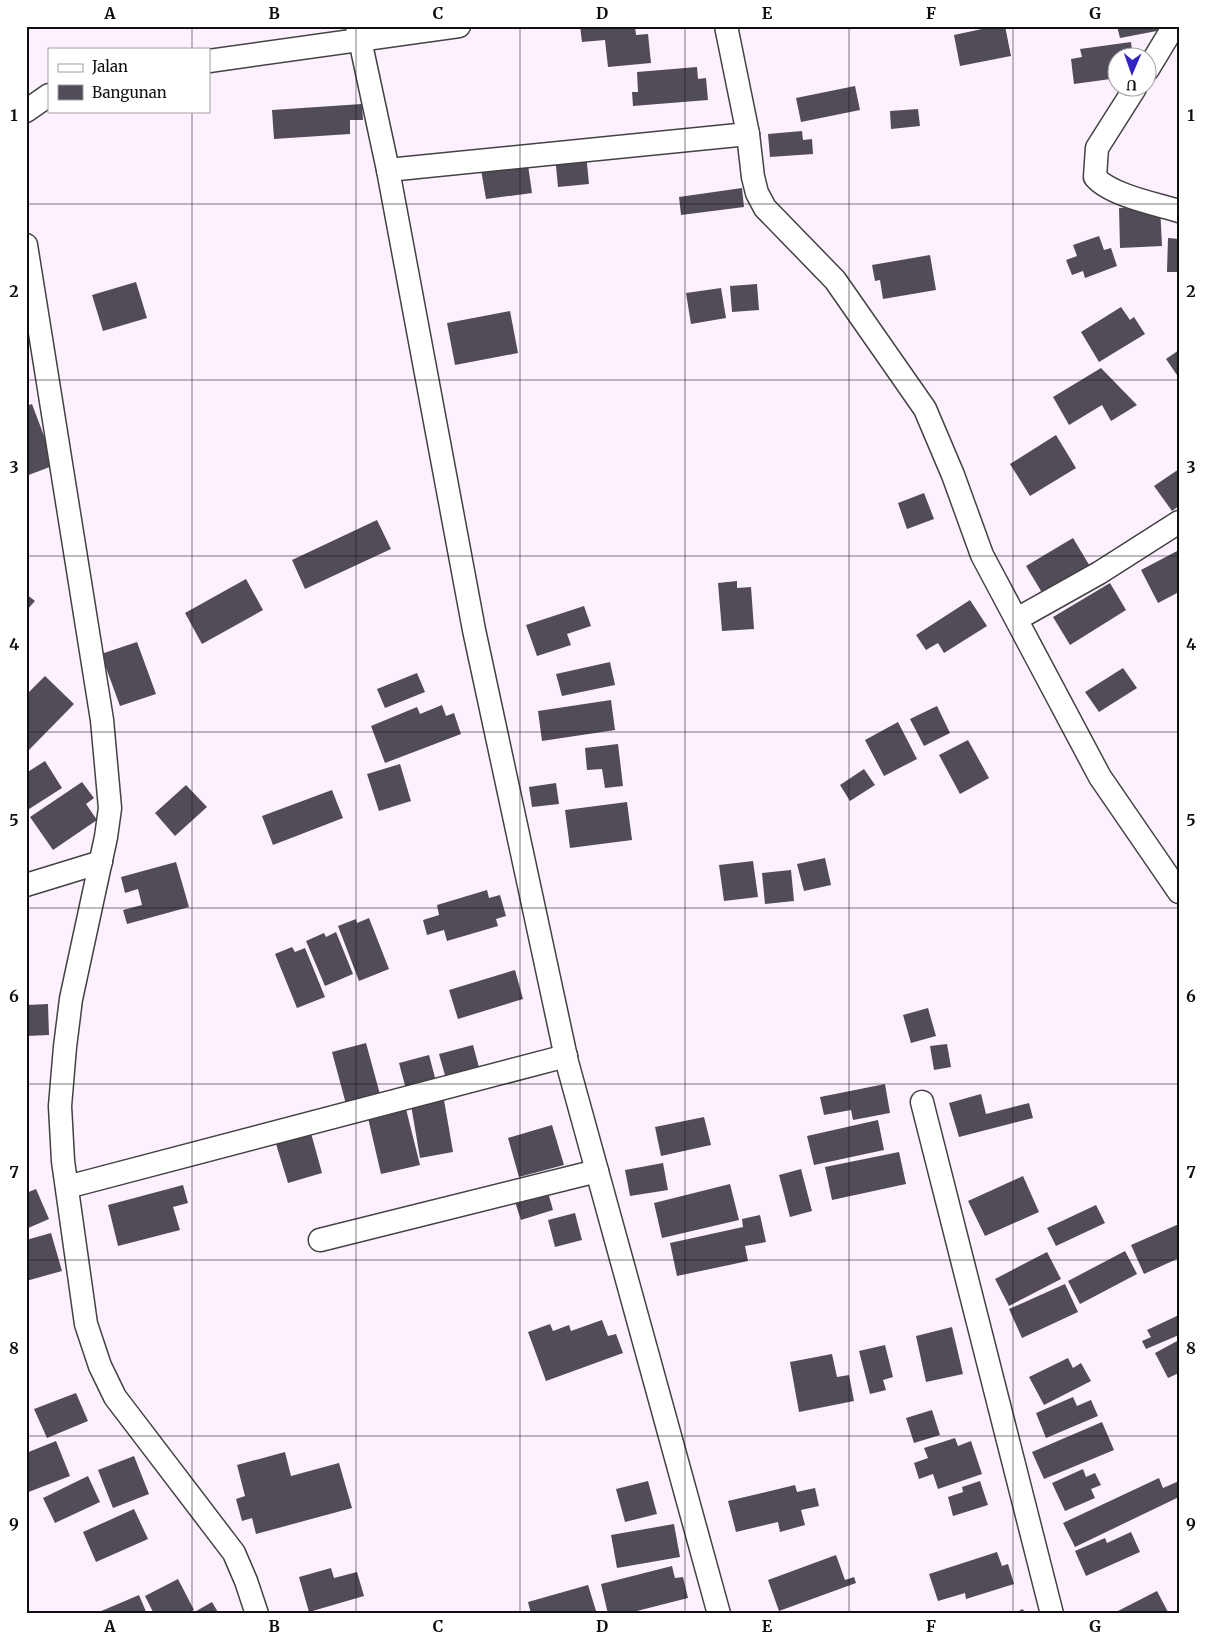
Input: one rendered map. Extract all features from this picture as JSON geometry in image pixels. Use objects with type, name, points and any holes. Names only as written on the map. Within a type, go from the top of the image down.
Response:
[{"type":"street","points":[[210,61],[358,33],[459,26]]},
{"type":"street","points":[[726,26],[748,134],[753,177],[757,193],[765,208],[835,280],[925,409],[953,475],[982,555],[1100,776],[1179,892]]},
{"type":"street","points":[[1158,52],[1174,26]]},
{"type":"street","points":[[358,33],[388,170],[474,630],[566,1056],[718,1614]]},
{"type":"street","points":[[26,111],[48,96]]},
{"type":"street","points":[[1129,98],[1097,148],[1095,176],[1101,183],[1113,190],[1179,211]]},
{"type":"street","points":[[388,170],[748,134]]},
{"type":"street","points":[[26,245],[102,720],[110,808],[101,862],[71,999],[60,1115],[61,1140],[86,1324],[100,1366],[115,1397],[234,1553],[257,1614]]},
{"type":"street","points":[[1017,619],[1098,573],[1179,522]]},
{"type":"street","points":[[26,885],[101,862]]},
{"type":"street","points":[[67,1188],[566,1056]]},
{"type":"street","points":[[922,1102],[1052,1614]]},
{"type":"street","points":[[320,1240],[597,1171]]},
{"type":"building","points":[[580,26],[635,26],[636,35],[648,34],[651,63],[608,67],[605,40],[582,42]]},
{"type":"building","points":[[996,26],[1005,26],[1011,56],[960,66],[954,35]]},
{"type":"building","points":[[1117,26],[1161,26],[1162,30],[1120,38]]},
{"type":"building","points":[[1131,42],[1132,48],[1108,48],[1108,79],[1074,84],[1071,59],[1082,57],[1080,49]]},
{"type":"building","points":[[697,67],[698,79],[706,78],[708,100],[633,106],[632,92],[638,92],[637,72]]},
{"type":"building","points":[[855,86],[860,110],[801,122],[796,98]]},
{"type":"building","points":[[362,104],[363,120],[350,120],[350,134],[274,139],[272,110]]},
{"type":"building","points":[[918,109],[920,126],[891,129],[890,111]]},
{"type":"building","points":[[802,131],[803,140],[812,139],[813,154],[770,157],[768,134]]},
{"type":"building","points":[[586,153],[589,184],[558,187],[555,156]]},
{"type":"building","points":[[527,158],[532,193],[486,199],[480,164]]},
{"type":"building","points":[[742,188],[744,207],[681,215],[679,197]]},
{"type":"building","points":[[1160,206],[1162,246],[1120,248],[1119,208]]},
{"type":"building","points":[[1099,236],[1104,250],[1111,248],[1117,266],[1085,278],[1083,271],[1072,275],[1066,260],[1077,256],[1073,245]]},
{"type":"building","points":[[1168,238],[1179,239],[1179,272],[1167,272]]},
{"type":"building","points":[[930,255],[936,290],[883,299],[880,280],[875,281],[872,265]]},
{"type":"building","points":[[136,282],[147,318],[103,331],[92,295]]},
{"type":"building","points":[[757,284],[759,310],[732,312],[730,286]]},
{"type":"building","points":[[721,288],[726,318],[691,324],[686,293]]},
{"type":"building","points":[[1121,307],[1130,320],[1134,317],[1145,334],[1099,362],[1081,332]]},
{"type":"building","points":[[510,311],[518,353],[455,365],[447,323]]},
{"type":"building","points":[[1179,350],[1179,378],[1166,359]]},
{"type":"building","points":[[1101,368],[1137,405],[1111,421],[1102,405],[1069,425],[1053,397]]},
{"type":"building","points":[[32,404],[55,465],[26,476],[26,406]]},
{"type":"building","points":[[1056,435],[1076,468],[1030,496],[1010,464]]},
{"type":"building","points":[[1179,469],[1179,506],[1172,511],[1154,486]]},
{"type":"building","points":[[924,493],[934,519],[907,529],[898,503]]},
{"type":"building","points":[[377,520],[391,549],[305,589],[292,560]]},
{"type":"building","points":[[1073,538],[1091,568],[1044,596],[1026,566]]},
{"type":"building","points":[[1179,550],[1179,592],[1158,603],[1141,570]]},
{"type":"building","points":[[246,579],[263,610],[202,644],[185,613]]},
{"type":"building","points":[[737,581],[737,588],[751,587],[754,629],[722,631],[718,583]]},
{"type":"building","points":[[1110,583],[1126,610],[1070,645],[1053,617]]},
{"type":"building","points":[[26,594],[35,601],[26,611]]},
{"type":"building","points":[[970,600],[987,626],[944,653],[938,643],[926,650],[916,635]]},
{"type":"building","points":[[584,606],[591,626],[567,634],[571,645],[537,656],[526,625]]},
{"type":"building","points":[[137,642],[156,694],[120,706],[101,654]]},
{"type":"building","points":[[610,662],[615,685],[562,696],[556,674]]},
{"type":"building","points":[[1123,668],[1137,688],[1099,712],[1085,692]]},
{"type":"building","points":[[417,673],[425,692],[385,708],[377,689]]},
{"type":"building","points":[[45,676],[74,704],[26,753],[26,695]]},
{"type":"building","points":[[611,700],[615,730],[542,741],[538,711]]},
{"type":"building","points":[[442,705],[446,716],[454,713],[461,734],[385,763],[371,726],[417,707],[420,714]]},
{"type":"building","points":[[937,706],[950,733],[924,746],[910,719]]},
{"type":"building","points":[[898,722],[917,759],[884,776],[865,740]]},
{"type":"building","points":[[968,740],[989,778],[960,794],[939,755]]},
{"type":"building","points":[[618,744],[623,786],[605,788],[602,769],[587,770],[585,748]]},
{"type":"building","points":[[45,761],[62,788],[26,811],[26,773]]},
{"type":"building","points":[[400,764],[411,801],[379,811],[367,774]]},
{"type":"building","points":[[864,769],[875,785],[850,801],[840,785]]},
{"type":"building","points":[[82,782],[94,798],[86,804],[97,820],[53,850],[30,817]]},
{"type":"building","points":[[556,783],[559,804],[532,807],[529,787]]},
{"type":"building","points":[[186,785],[207,807],[175,836],[155,813]]},
{"type":"building","points":[[332,790],[343,818],[273,845],[262,816]]},
{"type":"building","points":[[627,802],[632,840],[570,848],[565,810]]},
{"type":"building","points":[[825,858],[831,885],[804,891],[797,864]]},
{"type":"building","points":[[753,861],[758,897],[724,901],[719,865]]},
{"type":"building","points":[[176,862],[189,907],[127,924],[123,910],[142,905],[138,889],[125,893],[121,877]]},
{"type":"building","points":[[791,870],[794,901],[765,904],[762,873]]},
{"type":"building","points":[[487,890],[489,898],[500,895],[506,916],[496,919],[498,926],[447,941],[444,930],[427,935],[423,920],[439,915],[437,905]]},
{"type":"building","points":[[369,918],[389,969],[359,981],[338,926],[356,919],[357,923]]},
{"type":"building","points":[[336,932],[353,974],[325,986],[306,941],[324,933],[326,937]]},
{"type":"building","points":[[292,947],[295,952],[305,948],[325,997],[297,1008],[275,954]]},
{"type":"building","points":[[515,970],[523,999],[458,1019],[449,990]]},
{"type":"building","points":[[48,1004],[49,1035],[26,1036],[26,1005]]},
{"type":"building","points":[[928,1008],[936,1036],[911,1043],[903,1015]]},
{"type":"building","points":[[366,1043],[381,1098],[347,1108],[332,1052]]},
{"type":"building","points":[[947,1044],[951,1067],[934,1070],[930,1046]]},
{"type":"building","points":[[473,1045],[480,1071],[446,1079],[439,1054]]},
{"type":"building","points":[[429,1055],[437,1085],[407,1093],[399,1063]]},
{"type":"building","points":[[885,1084],[890,1113],[853,1120],[851,1110],[824,1115],[820,1097]]},
{"type":"building","points":[[981,1094],[986,1114],[1029,1103],[1033,1118],[959,1137],[949,1103]]},
{"type":"building","points":[[444,1100],[453,1152],[420,1158],[411,1105]]},
{"type":"building","points":[[406,1109],[420,1165],[381,1174],[368,1118]]},
{"type":"building","points":[[704,1117],[711,1145],[661,1156],[655,1127]]},
{"type":"building","points":[[878,1120],[884,1150],[814,1165],[807,1136]]},
{"type":"building","points":[[552,1125],[564,1165],[519,1177],[508,1138]]},
{"type":"building","points":[[311,1133],[322,1173],[288,1183],[276,1144]]},
{"type":"building","points":[[899,1152],[906,1184],[832,1200],[825,1167]]},
{"type":"building","points":[[663,1163],[668,1190],[630,1196],[625,1170]]},
{"type":"building","points":[[801,1169],[812,1211],[790,1217],[779,1175]]},
{"type":"building","points":[[1023,1176],[1039,1212],[985,1236],[968,1201]]},
{"type":"building","points":[[730,1184],[739,1220],[662,1238],[654,1203]]},
{"type":"building","points":[[183,1185],[188,1203],[173,1207],[180,1230],[118,1246],[108,1205]]},
{"type":"building","points":[[36,1189],[49,1219],[26,1229],[26,1193]]},
{"type":"building","points":[[547,1189],[553,1210],[521,1220],[514,1199]]},
{"type":"building","points":[[1096,1205],[1105,1223],[1056,1246],[1047,1228]]},
{"type":"building","points":[[575,1213],[582,1240],[555,1247],[548,1220]]},
{"type":"building","points":[[760,1215],[766,1242],[745,1246],[748,1261],[677,1276],[670,1243],[743,1227],[742,1219]]},
{"type":"building","points":[[1179,1224],[1179,1258],[1144,1274],[1131,1245]]},
{"type":"building","points":[[51,1233],[62,1271],[26,1281],[26,1240]]},
{"type":"building","points":[[1125,1251],[1137,1274],[1080,1304],[1068,1281]]},
{"type":"building","points":[[1047,1252],[1061,1279],[1009,1306],[995,1279]]},
{"type":"building","points":[[1065,1284],[1078,1312],[1022,1338],[1009,1309]]},
{"type":"building","points":[[1179,1315],[1179,1335],[1146,1349],[1142,1341],[1151,1337],[1147,1330]]},
{"type":"building","points":[[602,1320],[608,1336],[616,1334],[623,1353],[546,1381],[528,1332],[550,1324],[553,1331],[569,1325],[571,1331]]},
{"type":"building","points":[[952,1327],[963,1374],[926,1382],[916,1336]]},
{"type":"building","points":[[1179,1340],[1179,1373],[1168,1378],[1155,1353]]},
{"type":"building","points":[[885,1345],[893,1377],[883,1380],[886,1390],[870,1394],[859,1351]]},
{"type":"building","points":[[832,1354],[837,1377],[849,1375],[854,1401],[799,1412],[790,1362]]},
{"type":"building","points":[[1068,1358],[1073,1368],[1081,1363],[1091,1381],[1044,1405],[1029,1377]]},
{"type":"building","points":[[76,1393],[88,1421],[47,1438],[34,1409]]},
{"type":"building","points":[[1073,1397],[1077,1406],[1091,1400],[1098,1416],[1046,1438],[1036,1413]]},
{"type":"building","points":[[932,1410],[940,1435],[914,1443],[906,1418]]},
{"type":"building","points":[[1102,1422],[1114,1450],[1044,1479],[1032,1452]]},
{"type":"building","points":[[955,1438],[958,1446],[971,1441],[982,1474],[938,1489],[933,1474],[919,1479],[914,1463],[928,1458],[924,1448]]},
{"type":"building","points":[[56,1441],[70,1476],[26,1493],[26,1453]]},
{"type":"building","points":[[285,1452],[291,1476],[339,1463],[352,1508],[256,1534],[252,1518],[242,1521],[236,1499],[245,1496],[237,1465]]},
{"type":"building","points":[[134,1456],[149,1494],[113,1508],[98,1470]]},
{"type":"building","points":[[1083,1469],[1086,1477],[1095,1473],[1101,1485],[1091,1489],[1095,1498],[1065,1511],[1052,1483]]},
{"type":"building","points":[[88,1476],[100,1502],[55,1523],[43,1498]]},
{"type":"building","points":[[1159,1478],[1163,1488],[1179,1481],[1179,1497],[1075,1547],[1063,1523]]},
{"type":"building","points":[[648,1481],[657,1514],[625,1522],[616,1489]]},
{"type":"building","points":[[980,1481],[988,1505],[953,1516],[948,1497],[963,1492],[962,1487]]},
{"type":"building","points":[[795,1485],[797,1492],[815,1488],[819,1506],[801,1510],[805,1525],[780,1532],[778,1522],[736,1532],[728,1501]]},
{"type":"building","points":[[134,1509],[148,1539],[96,1562],[83,1532]]},
{"type":"building","points":[[674,1524],[680,1557],[617,1568],[611,1535]]},
{"type":"building","points":[[1131,1532],[1140,1552],[1086,1576],[1075,1551],[1105,1538],[1107,1543]]},
{"type":"building","points":[[997,1552],[1002,1566],[1008,1564],[1014,1584],[966,1599],[965,1593],[938,1601],[929,1574]]},
{"type":"building","points":[[836,1555],[845,1580],[854,1577],[856,1583],[779,1611],[768,1580]]},
{"type":"building","points":[[672,1566],[675,1578],[683,1577],[688,1598],[625,1614],[608,1614],[601,1584]]},
{"type":"building","points":[[331,1568],[334,1578],[357,1572],[364,1596],[309,1612],[299,1577]]},
{"type":"building","points":[[178,1579],[194,1610],[186,1614],[154,1614],[145,1596]]},
{"type":"building","points":[[588,1585],[597,1614],[531,1614],[528,1602]]},
{"type":"building","points":[[1157,1591],[1169,1614],[1112,1614]]},
{"type":"building","points":[[139,1595],[147,1614],[100,1614],[99,1612]]},
{"type":"building","points":[[212,1602],[219,1614],[191,1614]]},
{"type":"building","points":[[1023,1609],[1025,1614],[1012,1614]]}]
